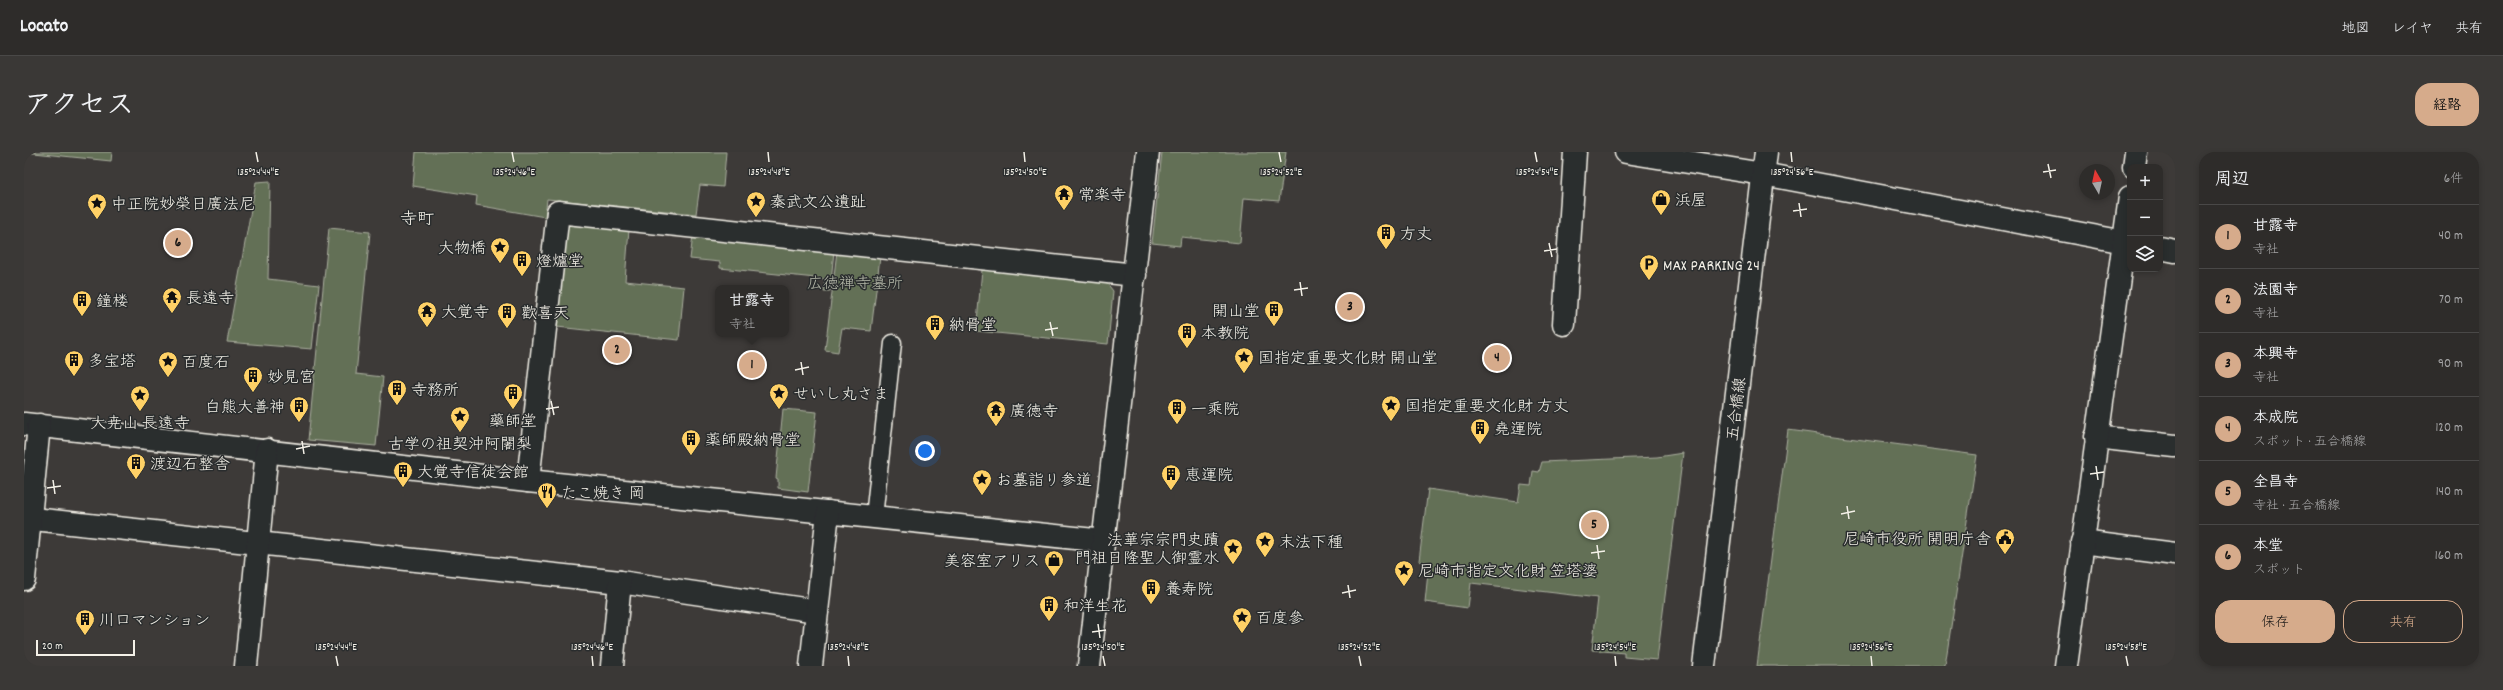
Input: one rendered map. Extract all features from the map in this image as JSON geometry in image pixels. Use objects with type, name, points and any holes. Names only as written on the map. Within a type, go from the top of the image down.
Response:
[{"type":"street","points":[[1089,666],[1135,276],[1148,152]]},
{"type":"street","points":[[1564,324],[1575,152]]},
{"type":"street","points":[[1626,152],[1763,174],[2127,242],[2096,437],[2066,666]]},
{"type":"street","name":"五合橋線","points":[[1704,666],[1766,152]]},
{"type":"street","points":[[2134,164],[2136,152]]},
{"type":"street","points":[[2127,236],[2130,200]]},
{"type":"street","points":[[528,481],[558,212],[1135,276]]},
{"type":"street","points":[[2163,249],[2175,251]]},
{"type":"street","points":[[24,579],[31,424],[528,481],[1104,541]]},
{"type":"street","points":[[2096,437],[2175,446]]},
{"type":"street","points":[[246,666],[267,450]]},
{"type":"street","points":[[811,666],[828,512]]},
{"type":"street","points":[[27,518],[620,582],[817,611]]},
{"type":"street","points":[[2082,542],[2175,554]]},
{"type":"street","points":[[612,666],[620,582]]},
{"type":"lane","points":[[874,517],[893,343]]},
{"type":"green space","points":[[24,152],[112,152],[111,161]]},
{"type":"green space","points":[[416,152],[726,152],[723,187],[700,185],[696,214],[547,199],[545,217],[476,205],[477,196],[413,186]]},
{"type":"green space","points":[[1162,152],[1286,152],[1279,201],[1244,198],[1240,243],[1181,237],[1180,246],[1152,243]]},
{"type":"green space","points":[[270,181],[268,279],[319,285],[312,349],[227,342],[256,182]]},
{"type":"green space","points":[[567,222],[629,229],[625,281],[684,287],[679,340],[557,327]]},
{"type":"green space","points":[[329,228],[370,232],[356,374],[383,377],[376,446],[308,440]]},
{"type":"green space","points":[[693,235],[834,251],[830,291],[824,291],[825,279],[720,268],[720,262],[690,259]]},
{"type":"green space","name":"広徳禅寺墓所","points":[[837,251],[880,257],[871,331],[842,328],[838,352],[825,350]]},
{"type":"green space","points":[[982,270],[1106,282],[1113,291],[1108,344],[976,331]]},
{"type":"green space","points":[[783,409],[817,412],[808,492],[778,488],[778,479],[776,478]]},
{"type":"green space","points":[[1788,430],[1977,455],[1945,666],[1757,666]]},
{"type":"green space","points":[[1683,453],[1657,660],[1624,657],[1624,653],[1592,650],[1598,598],[1471,583],[1468,608],[1425,602],[1429,563],[1419,561],[1428,489],[1518,502],[1521,485],[1531,486],[1533,471],[1539,472],[1542,462],[1657,457]]},
{"type":"place","name":"常楽寺","points":[[1064,211]]},
{"type":"place","name":"浜屋","points":[[1661,216]]},
{"type":"place","name":"秦武文公遺趾","points":[[756,218]]},
{"type":"place","name":"中正院妙榮日廣法尼","points":[[97,220]]},
{"type":"place","name":"本堂","points":[[178,243]]},
{"type":"place","name":"方丈","points":[[1386,250]]},
{"type":"place","name":"大物橋","points":[[500,264]]},
{"type":"place","name":"燈爐堂","points":[[522,277]]},
{"type":"place","name":"MAX PARKING 24","points":[[1649,281]]},
{"type":"place","name":"本興寺","points":[[1350,307]]},
{"type":"place","name":"長遠寺","points":[[172,314]]},
{"type":"place","name":"鐘楼","points":[[82,317]]},
{"type":"place","name":"開山堂","points":[[1274,327]]},
{"type":"place","name":"大覚寺","points":[[427,328]]},
{"type":"place","name":"歡喜天","points":[[507,329]]},
{"type":"place","name":"納骨堂","points":[[935,341]]},
{"type":"place","name":"本教院","points":[[1187,349]]},
{"type":"place","name":"法園寺","points":[[617,350]]},
{"type":"place","name":"本成院","points":[[1497,358]]},
{"type":"place","name":"甘露寺","points":[[752,365]]},
{"type":"place","name":"国指定重要文化財 開山堂","points":[[1244,374]]},
{"type":"place","name":"多宝塔","points":[[74,377]]},
{"type":"place","name":"百度石","points":[[168,378]]},
{"type":"place","name":"妙見宮","points":[[253,393]]},
{"type":"place","name":"寺務所","points":[[397,406]]},
{"type":"place","name":"藥師堂","points":[[513,410]]},
{"type":"place","name":"せいし丸さま","points":[[779,410]]},
{"type":"place","name":"大尭山 長遠寺","points":[[140,412]]},
{"type":"place","name":"国指定重要文化財 方丈","points":[[1391,422]]},
{"type":"place","name":"白熊大善神","points":[[299,423]]},
{"type":"place","name":"一乘院","points":[[1177,425]]},
{"type":"place","name":"廣徳寺","points":[[996,427]]},
{"type":"place","name":"古学の祖契沖阿闍梨","points":[[460,433]]},
{"type":"place","name":"堯運院","points":[[1480,445]]},
{"type":"place","name":"薬師殿納骨堂","points":[[691,456]]},
{"type":"place","name":"渡辺石整舎","points":[[136,480]]},
{"type":"place","name":"大覚寺信徒会館","points":[[403,488]]},
{"type":"place","name":"恵運院","points":[[1171,491]]},
{"type":"place","name":"お墓詣り参道","points":[[982,496]]},
{"type":"place","name":"たこ焼き 岡","points":[[547,509]]},
{"type":"place","name":"全昌寺","points":[[1594,525]]},
{"type":"place","name":"尼崎市役所 開明庁舎","points":[[2005,555]]},
{"type":"place","name":"末法下種","points":[[1265,558]]},
{"type":"place","name":"法華宗宗門史蹟 門祖日隆聖人御霊水","points":[[1233,565]]},
{"type":"place","name":"美容室アリス","points":[[1054,577]]},
{"type":"place","name":"尼崎市指定文化財 笠塔婆","points":[[1404,587]]},
{"type":"place","name":"養寿院","points":[[1151,605]]},
{"type":"place","name":"和洋生花","points":[[1049,622]]},
{"type":"place","name":"百度參","points":[[1242,634]]},
{"type":"place","name":"川口マンション","points":[[85,636]]},
{"type":"district","name":"寺町","points":[[417,218]]}]
